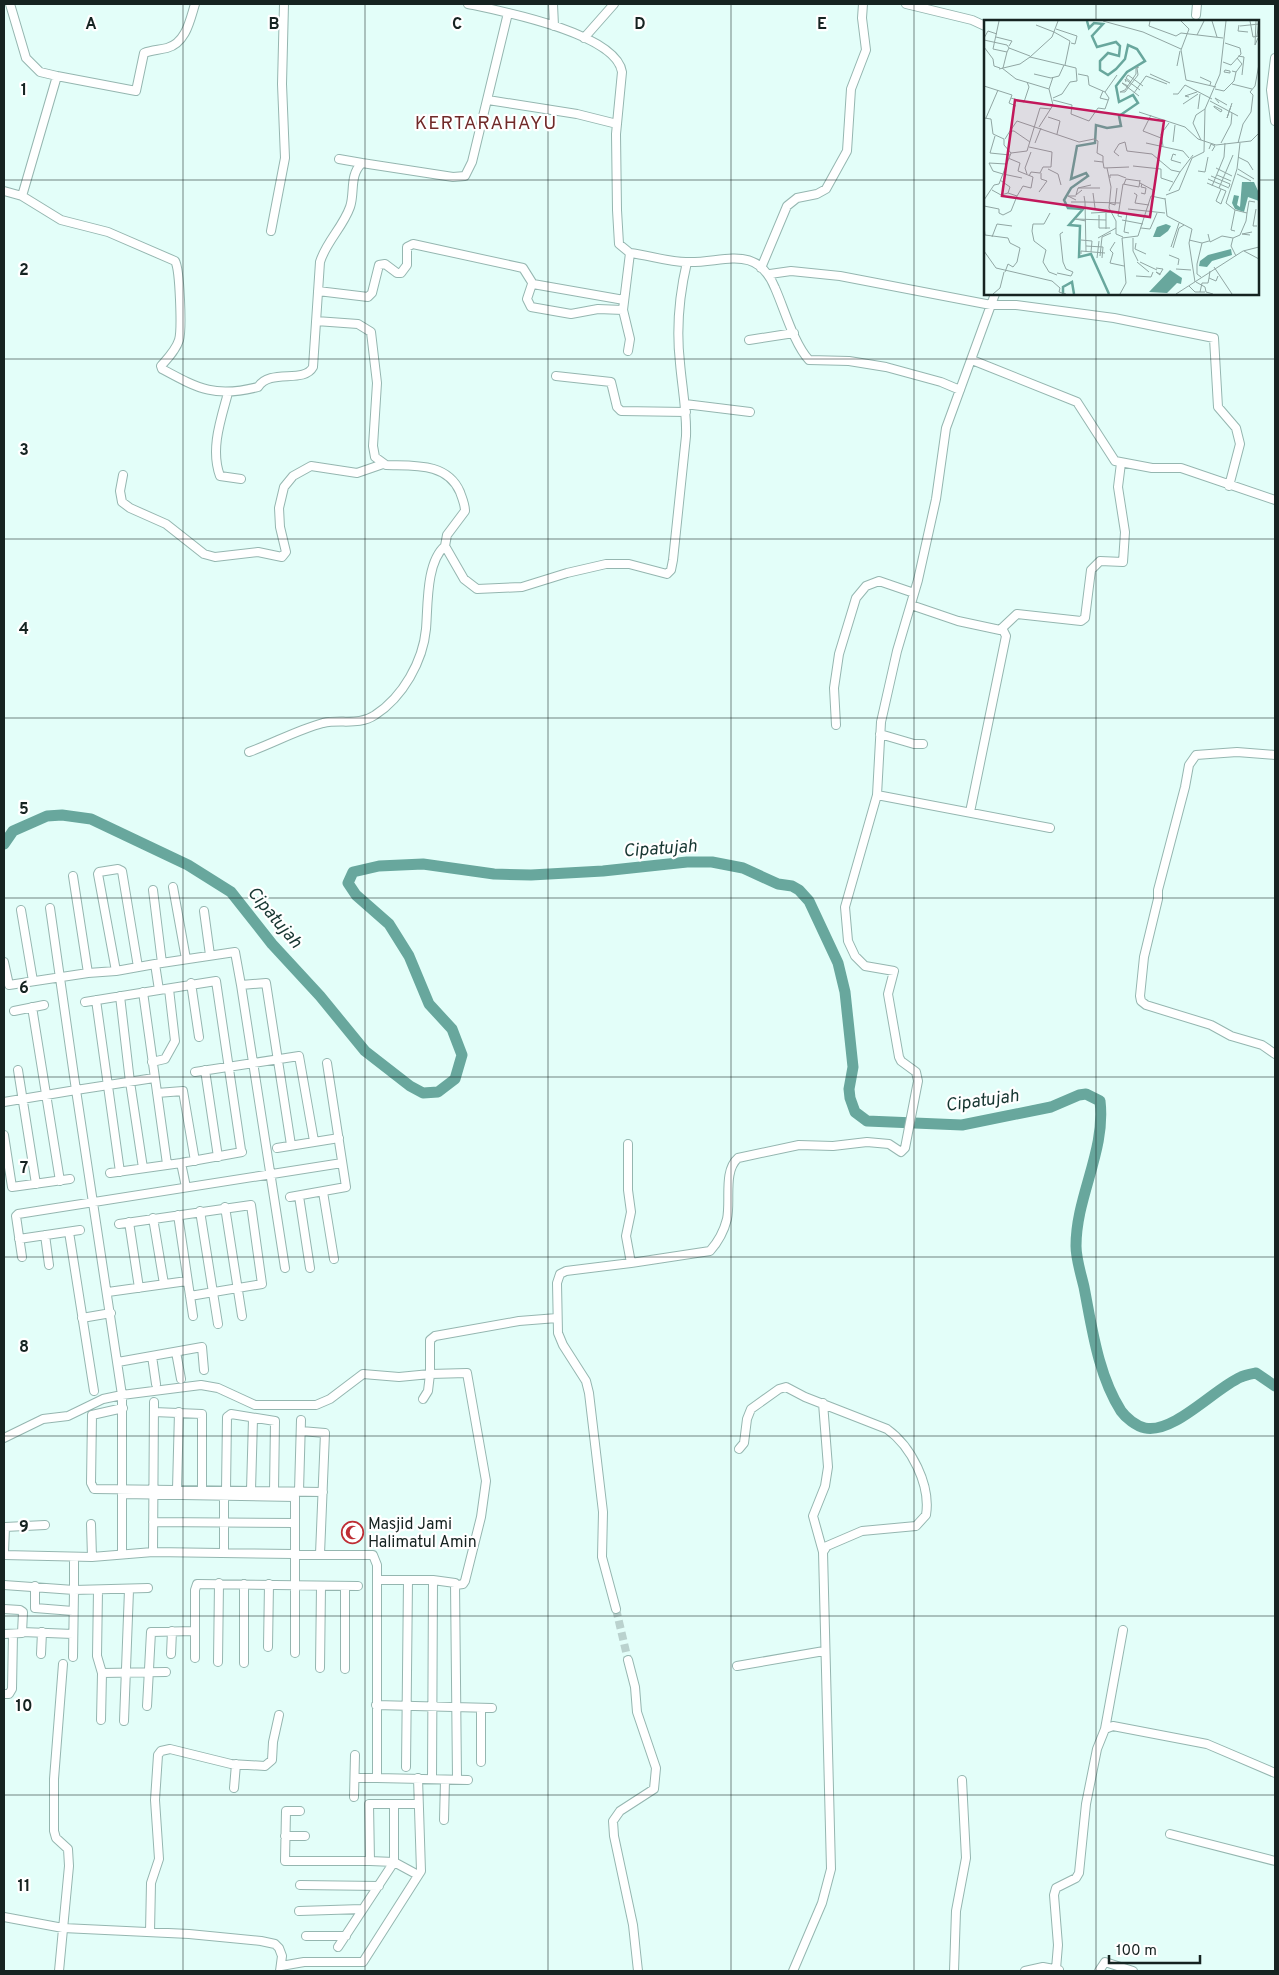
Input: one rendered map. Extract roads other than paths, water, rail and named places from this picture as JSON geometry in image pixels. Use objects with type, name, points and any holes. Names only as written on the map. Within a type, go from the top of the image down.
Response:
[{"type":"street","points":[[10,4],[26,58],[40,72],[136,91],[144,53],[168,48],[177,43],[185,33],[195,4]]},
{"type":"street","points":[[271,231],[285,158],[282,84],[284,4]]},
{"type":"street","points":[[468,4],[554,26],[584,38],[616,59],[620,65],[622,78],[617,124],[618,241],[621,247],[630,253],[687,262],[736,257],[749,260],[770,274],[794,333],[804,354],[811,361],[849,361],[879,366],[941,382],[960,390]]},
{"type":"street","points":[[553,4],[554,26]]},
{"type":"street","points":[[584,38],[614,4]]},
{"type":"street","points":[[761,268],[786,206],[797,198],[817,194],[826,188],[848,151],[851,89],[866,50],[862,18],[863,4]]},
{"type":"street","points":[[906,4],[972,20],[984,26]]},
{"type":"street","points":[[1196,15],[1197,4]]},
{"type":"street","points":[[339,158],[463,177],[472,162],[508,13]]},
{"type":"street","points":[[1275,58],[1271,90],[1275,121]]},
{"type":"street","points":[[22,196],[57,76]]},
{"type":"street","points":[[488,100],[577,114],[617,124]]},
{"type":"street","points":[[4,191],[22,196],[61,220],[108,232],[174,261],[178,274],[180,332],[174,352],[161,368],[190,384],[210,391],[228,393],[258,387],[261,382],[272,377],[310,372],[313,367],[320,262],[326,246],[349,210],[354,175],[362,163]]},
{"type":"street","points":[[318,291],[350,296],[370,296],[379,266],[385,264],[397,273],[401,273],[406,268],[407,248],[411,244],[479,257],[523,268],[532,284],[527,299],[531,307],[571,314],[598,309],[622,310]]},
{"type":"street","points":[[628,351],[630,339],[622,310],[630,253]]},
{"type":"street","points":[[123,475],[120,491],[122,502],[130,508],[166,524],[204,554],[220,557],[258,552],[285,556],[286,549],[280,527],[279,508],[284,487],[293,476],[311,466],[357,473],[383,464],[437,470],[447,474],[454,480],[465,509],[448,534],[446,546],[464,579],[477,589],[522,586],[606,564],[629,564],[668,573],[671,570],[679,512],[686,436],[685,408],[679,361],[678,310],[687,262]]},
{"type":"street","points":[[770,274],[791,271],[840,276],[991,305],[1016,305],[1114,318],[1214,338],[1218,407],[1236,428],[1240,444],[1229,486]]},
{"type":"street","points":[[532,284],[624,300]]},
{"type":"street","points":[[616,1609],[602,1558],[603,1512],[589,1392],[581,1371],[563,1345],[557,1318],[558,1280],[562,1272],[710,1251],[716,1244],[727,1217],[732,1167],[738,1158],[799,1145],[833,1146],[877,1142],[893,1146],[902,1152],[906,1144],[916,1095],[917,1074],[900,1059],[889,1004],[888,986],[894,971],[881,967],[867,966],[859,960],[849,946],[845,924],[848,891],[866,838],[876,795],[880,734],[898,651],[914,593],[936,498],[945,433],[995,295]]},
{"type":"street","points":[[316,321],[358,324],[371,332],[377,383],[374,452],[376,459],[383,464]]},
{"type":"street","points":[[750,340],[794,333]]},
{"type":"street","points":[[972,360],[1077,402],[1110,457],[1121,464],[1181,468],[1229,486],[1275,500]]},
{"type":"street","points":[[556,376],[611,382],[617,406],[621,410],[685,408],[750,412]]},
{"type":"street","points":[[228,393],[218,434],[217,467],[220,476],[241,480]]},
{"type":"street","points":[[1003,630],[1017,614],[1081,621],[1085,618],[1091,570],[1100,561],[1123,562],[1125,532],[1118,487],[1121,464]]},
{"type":"street","points":[[249,752],[319,725],[366,720],[384,709],[396,698],[420,655],[426,629],[433,567],[437,554],[446,546]]},
{"type":"street","points":[[836,725],[836,668],[856,598],[866,586],[879,581],[914,593]]},
{"type":"street","points":[[911,605],[958,621],[1003,630]]},
{"type":"street","points":[[970,812],[1006,636],[1003,630]]},
{"type":"street","points":[[880,734],[914,744],[923,744]]},
{"type":"street","points":[[1275,755],[1238,752],[1196,755],[1189,765],[1158,890],[1158,900],[1144,957],[1140,996],[1141,1001],[1146,1005],[1211,1025],[1231,1036],[1262,1045],[1275,1054]]},
{"type":"street","points":[[876,795],[1050,828]]},
{"type":"street","points":[[116,971],[98,874],[100,872],[118,869],[122,871],[138,967]]},
{"type":"street","points":[[73,876],[88,974]]},
{"type":"street","points":[[173,887],[186,959]]},
{"type":"street","points":[[153,890],[159,964],[159,990]]},
{"type":"street","points":[[50,908],[122,1395],[122,1554]]},
{"type":"street","points":[[21,910],[33,981]]},
{"type":"street","points":[[204,910],[210,955]]},
{"type":"street","points":[[4,962],[9,984],[116,971],[236,952],[285,1268]]},
{"type":"street","points":[[86,1002],[219,979],[229,1066],[242,1152]]},
{"type":"street","points":[[191,983],[199,1037]]},
{"type":"street","points":[[241,985],[266,983],[276,1058],[291,1145]]},
{"type":"street","points":[[152,1062],[165,1060],[175,1041],[169,989]]},
{"type":"street","points":[[143,992],[167,1164]]},
{"type":"street","points":[[120,996],[143,1168]]},
{"type":"street","points":[[96,1000],[106,1085],[120,1172]]},
{"type":"street","points":[[14,1011],[44,1005]]},
{"type":"street","points":[[32,1007],[60,1181]]},
{"type":"street","points":[[195,1072],[276,1058],[301,1057],[314,1141]]},
{"type":"street","points":[[290,1197],[346,1187],[327,1063]]},
{"type":"street","points":[[18,1070],[36,1184]]},
{"type":"street","points":[[205,1070],[218,1157]]},
{"type":"street","points":[[4,1102],[154,1078]]},
{"type":"street","points":[[156,1093],[183,1091],[195,1161]]},
{"type":"street","points":[[4,1135],[11,1185],[15,1187],[70,1179]]},
{"type":"street","points":[[277,1148],[339,1138]]},
{"type":"street","points":[[628,1144],[628,1190],[631,1212],[626,1236],[631,1263]]},
{"type":"street","points":[[110,1173],[195,1161],[252,1150]]},
{"type":"street","points":[[182,1163],[186,1188]]},
{"type":"street","points":[[22,1257],[16,1219],[18,1214],[342,1163]]},
{"type":"street","points":[[323,1192],[334,1258]]},
{"type":"street","points":[[299,1196],[310,1268]]},
{"type":"street","points":[[119,1224],[250,1204],[262,1282],[260,1285],[190,1296]]},
{"type":"street","points":[[225,1208],[242,1316]]},
{"type":"street","points":[[200,1211],[218,1324]]},
{"type":"street","points":[[178,1215],[193,1316]]},
{"type":"street","points":[[153,1218],[164,1284]]},
{"type":"street","points":[[129,1222],[139,1288]]},
{"type":"street","points":[[19,1239],[80,1230]]},
{"type":"street","points":[[69,1232],[94,1391]]},
{"type":"street","points":[[45,1235],[50,1265]]},
{"type":"street","points":[[108,1292],[187,1281]]},
{"type":"street","points":[[82,1318],[111,1313]]},
{"type":"street","points":[[423,1399],[428,1392],[430,1340],[435,1336],[519,1321],[557,1318]]},
{"type":"street","points":[[118,1362],[202,1347],[204,1370]]},
{"type":"street","points":[[176,1352],[181,1379]]},
{"type":"street","points":[[152,1356],[156,1384]]},
{"type":"street","points":[[4,1438],[42,1418],[68,1416],[103,1399],[122,1395],[202,1385],[218,1388],[255,1404],[316,1404],[330,1400],[363,1374],[399,1377],[467,1373],[486,1481],[481,1517],[472,1557],[465,1581],[463,1584],[456,1585]]},
{"type":"street","points":[[739,1449],[744,1443],[749,1413],[780,1389],[786,1387],[805,1397],[887,1429],[896,1436],[911,1454],[917,1465],[927,1508],[924,1519],[916,1526],[862,1531],[828,1546],[823,1552]]},
{"type":"street","points":[[153,1552],[154,1402]]},
{"type":"street","points":[[793,1971],[822,1902],[831,1869],[823,1552],[813,1516],[826,1486],[828,1467],[823,1403]]},
{"type":"street","points":[[123,1408],[92,1415],[91,1483],[94,1489],[295,1497],[295,1652]]},
{"type":"street","points":[[154,1412],[199,1412],[203,1417],[202,1490]]},
{"type":"street","points":[[177,1489],[179,1412]]},
{"type":"street","points":[[224,1553],[228,1415],[248,1415],[253,1419],[276,1422],[274,1491]]},
{"type":"street","points":[[251,1490],[253,1419]]},
{"type":"street","points":[[299,1491],[301,1420]]},
{"type":"street","points":[[301,1431],[325,1433],[320,1554]]},
{"type":"street","points":[[153,1491],[177,1489],[225,1493],[251,1490],[299,1491],[323,1495]]},
{"type":"street","points":[[153,1522],[295,1523]]},
{"type":"street","points":[[91,1524],[92,1557]]},
{"type":"street","points":[[44,1525],[5,1527],[4,1553],[92,1557],[153,1552],[374,1555],[377,1580],[377,1778]]},
{"type":"street","points":[[59,1971],[68,1852],[67,1847],[55,1835],[54,1794],[73,1611],[74,1562]]},
{"type":"street","points":[[377,1580],[454,1581],[456,1585],[457,1779]]},
{"type":"street","points":[[406,1767],[408,1580]]},
{"type":"street","points":[[432,1779],[433,1580]]},
{"type":"street","points":[[218,1662],[219,1583]]},
{"type":"street","points":[[195,1658],[195,1586],[199,1584],[358,1586]]},
{"type":"street","points":[[244,1584],[244,1663]]},
{"type":"street","points":[[268,1647],[269,1584]]},
{"type":"street","points":[[4,1585],[74,1590],[148,1588]]},
{"type":"street","points":[[35,1586],[35,1608]]},
{"type":"street","points":[[320,1668],[321,1586]]},
{"type":"street","points":[[345,1586],[345,1669]]},
{"type":"street","points":[[98,1590],[97,1656],[102,1673],[101,1720]]},
{"type":"street","points":[[124,1721],[128,1590]]},
{"type":"street","points":[[4,1609],[20,1610],[35,1608],[73,1611]]},
{"type":"street","points":[[20,1610],[23,1612],[22,1632]]},
{"type":"street","points":[[1025,1971],[1043,1967],[1058,1970],[1054,1895],[1056,1888],[1076,1878],[1079,1873],[1086,1804],[1097,1749],[1105,1729],[1122,1630]]},
{"type":"street","points":[[171,1654],[172,1631]]},
{"type":"street","points":[[148,1706],[151,1632],[194,1631]]},
{"type":"street","points":[[4,1634],[42,1632],[71,1634]]},
{"type":"street","points":[[41,1654],[42,1632]]},
{"type":"street","points":[[4,1694],[11,1692],[8,1670],[13,1634]]},
{"type":"street","points":[[737,1666],[824,1651]]},
{"type":"street","points":[[628,1660],[635,1687],[637,1712],[657,1776],[654,1788],[620,1811],[613,1820],[614,1836],[633,1925],[638,1971]]},
{"type":"street","points":[[102,1673],[166,1672]]},
{"type":"street","points":[[376,1706],[492,1708]]},
{"type":"street","points":[[481,1708],[481,1762]]},
{"type":"street","points":[[150,1932],[151,1883],[159,1859],[155,1800],[158,1755],[161,1751],[170,1749],[202,1759],[256,1766],[270,1764],[279,1715]]},
{"type":"street","points":[[1105,1729],[1113,1726],[1196,1741],[1275,1773]]},
{"type":"street","points":[[354,1755],[354,1797]]},
{"type":"street","points":[[234,1788],[236,1764]]},
{"type":"street","points":[[354,1778],[468,1780]]},
{"type":"street","points":[[4,1917],[63,1928],[150,1932],[261,1941],[275,1944],[281,1951],[280,1968],[304,1962],[363,1962],[421,1870],[418,1778]]},
{"type":"street","points":[[444,1820],[445,1780]]},
{"type":"street","points":[[954,1971],[956,1911],[966,1858],[962,1780]]},
{"type":"street","points":[[370,1861],[369,1804],[418,1804]]},
{"type":"street","points":[[338,1948],[394,1862],[394,1804]]},
{"type":"street","points":[[300,1811],[286,1811],[285,1861],[394,1862],[418,1875]]},
{"type":"street","points":[[1170,1834],[1275,1861]]},
{"type":"street","points":[[285,1836],[305,1836]]},
{"type":"street","points":[[300,1885],[379,1886]]},
{"type":"street","points":[[299,1911],[362,1910]]},
{"type":"street","points":[[306,1936],[346,1936]]},
{"type":"street","points":[[282,1956],[304,1962]]},
{"type":"street","points":[[1099,1971],[1105,1962],[1133,1971]]},
{"type":"waterway","name":"Cipatujah","points":[[4,844],[13,831],[47,816],[62,815],[91,819],[188,865],[231,892],[272,944],[320,996],[365,1051],[410,1086],[423,1093],[438,1092],[455,1079],[462,1055],[452,1029],[429,1004],[409,956],[389,924],[356,895],[348,883],[353,872],[379,866],[423,864],[494,874],[531,875],[603,871],[687,862],[712,862],[743,868],[778,884],[792,886],[799,890],[809,901],[838,963],[845,992],[853,1067],[849,1089],[850,1098],[855,1112],[867,1121],[962,1125],[1051,1107],[1079,1095],[1086,1094],[1100,1101],[1101,1120],[1099,1138],[1077,1227],[1076,1251],[1101,1367],[1121,1411],[1135,1424],[1145,1428],[1156,1428],[1169,1424],[1181,1417],[1244,1376],[1256,1373],[1275,1386]]},
{"type":"tunnel","points":[[616,1609],[628,1660]]},
{"type":"place","name":"Masjid Jami Halimatul Amin","points":[[352,1532]]},
{"type":"district","name":"KERTARAHAYU","points":[[486,122]]}]
